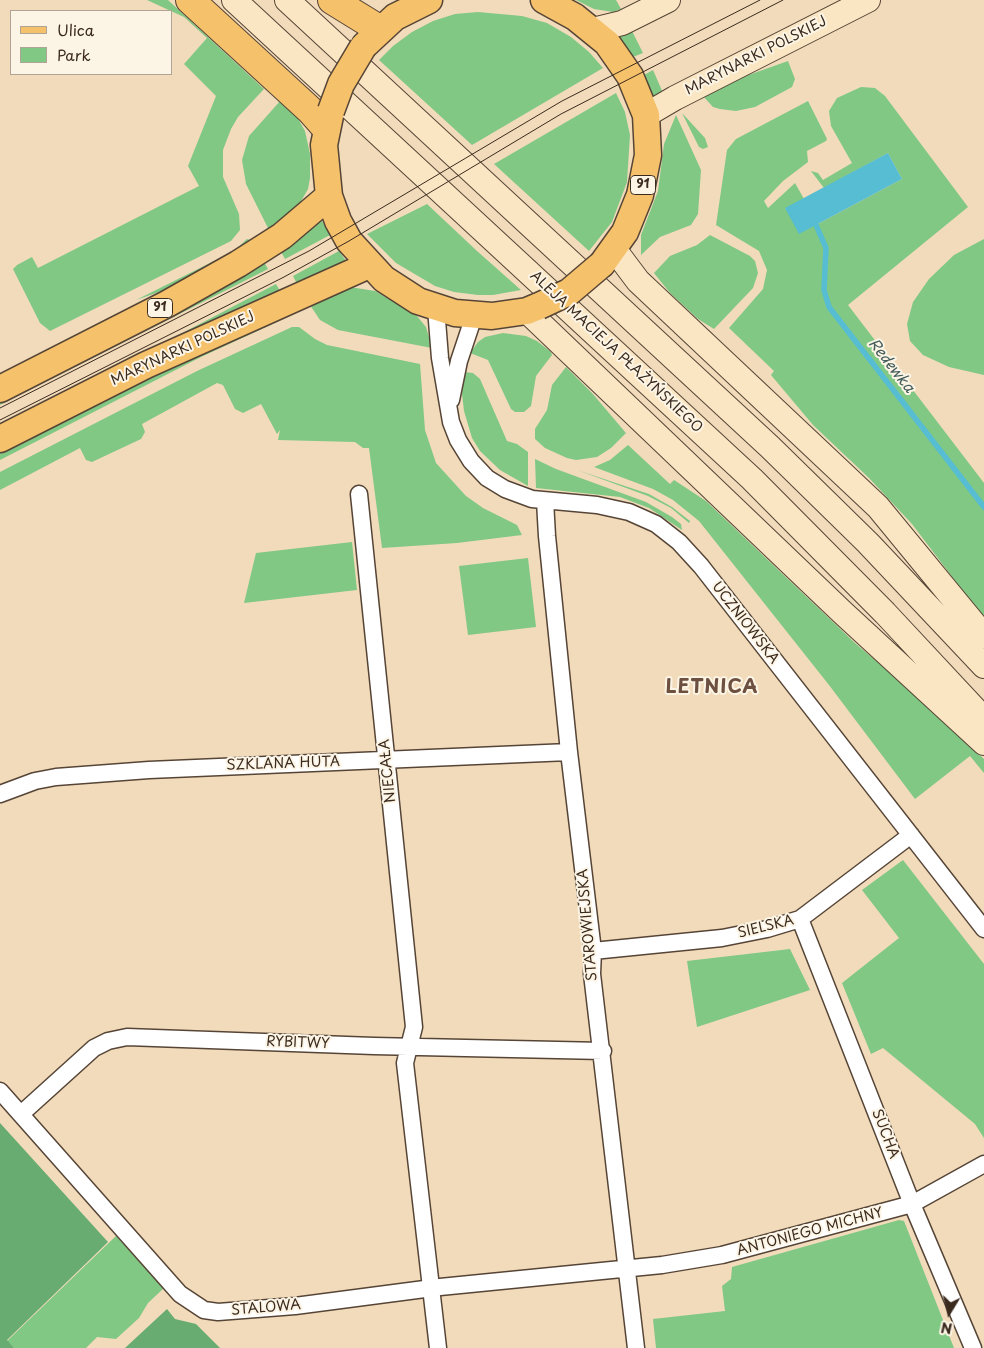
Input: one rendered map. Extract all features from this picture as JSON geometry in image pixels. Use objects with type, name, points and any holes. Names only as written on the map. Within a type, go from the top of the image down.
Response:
[{"type":"highway","points":[[190,0],[311,111],[328,120]]},
{"type":"highway","points":[[332,0],[371,38]]},
{"type":"main road","name":"ALEJA MACIEJA PŁAŻYŃSKIEGO","points":[[234,0],[752,479],[885,612],[984,719]]},
{"type":"main road","points":[[287,0],[770,447],[868,543],[984,666]]},
{"type":"main road","name":"91","points":[[429,0],[395,17],[371,38],[341,84],[328,120],[324,162],[329,196],[338,221],[349,241],[369,265],[400,291],[436,308],[474,316],[501,315],[533,309],[569,292],[608,257],[634,214],[640,195],[648,155],[646,115],[637,89],[625,68],[606,42],[593,30],[558,6],[544,0]]},
{"type":"main road","points":[[593,30],[622,23],[668,0]]},
{"type":"main road","name":"MARYNARKI POLSKIEJ","points":[[646,115],[675,98],[868,0]]},
{"type":"main road","name":"91","points":[[0,389],[167,304],[238,264],[282,236],[329,196]]},
{"type":"main road","points":[[608,257],[638,281],[878,507],[984,636]]},
{"type":"main road","name":"MARYNARKI POLSKIEJ","points":[[0,439],[146,365],[369,265]]},
{"type":"main road","points":[[533,309],[842,612],[984,742]]},
{"type":"street","name":"UCZNIOWSKA","points":[[436,308],[440,358],[449,412],[458,440],[471,461],[488,478],[504,489],[545,501],[597,504],[629,512],[656,524],[679,542],[701,566],[984,929]]},
{"type":"street","name":"UCZNIOWSKA","points":[[449,412],[459,361],[474,316]]},
{"type":"street","name":"NIECAŁA","points":[[358,494],[414,1027],[405,1063],[429,1289],[438,1348]]},
{"type":"street","name":"STAROWIEJSKA","points":[[545,501],[569,752],[593,951],[592,974],[603,1051],[636,1348]]},
{"type":"street","name":"SZKLANA HUTA","points":[[0,794],[36,781],[56,777],[171,768],[569,752]]},
{"type":"street","name":"SIELSKA","points":[[593,951],[722,938],[767,929],[800,919],[911,835]]},
{"type":"street","name":"SUCHA","points":[[800,919],[912,1204],[973,1348]]},
{"type":"street","name":"RYBITWY","points":[[21,1114],[94,1048],[108,1041],[126,1037],[410,1047],[603,1051]]},
{"type":"street","name":"STALOWA","points":[[0,1091],[180,1294],[204,1310],[218,1312],[289,1307],[429,1289],[626,1269]]},
{"type":"street","name":"ANTONIEGO MICHNY","points":[[626,1269],[722,1255],[912,1204],[984,1164]]},
{"type":"green space","points":[[147,0],[168,0],[264,89],[238,117],[223,150],[223,177],[239,214],[240,230],[231,241],[50,331],[40,323],[13,269],[17,265],[32,257],[38,268],[199,186],[188,166],[216,96],[184,64],[207,38],[184,17]]},
{"type":"green space","points":[[576,0],[616,0],[621,9],[613,12],[594,9]]},
{"type":"green space","points":[[478,12],[522,16],[547,23],[571,37],[589,52],[603,68],[472,145],[379,60],[393,46],[412,32],[433,21],[455,14]]},
{"type":"green space","points":[[632,31],[643,53],[633,57],[618,37]]},
{"type":"green space","points":[[788,61],[795,79],[792,87],[755,107],[736,111],[720,109],[713,107],[702,95],[723,84]]},
{"type":"green space","points":[[653,70],[663,93],[653,99],[644,75]]},
{"type":"green space","points":[[861,87],[875,88],[885,96],[968,207],[848,305],[984,483],[984,619],[912,524],[869,478],[813,425],[771,375],[774,371],[729,328],[763,289],[767,270],[759,251],[716,225],[727,150],[736,139],[808,101],[827,139],[807,151],[808,162],[783,181],[764,201],[768,208],[795,183],[804,199],[785,209],[816,225],[902,179],[888,153],[824,188],[811,171],[818,173],[823,180],[852,163],[831,126],[829,111],[837,98]]},
{"type":"green space","points":[[616,93],[625,112],[630,135],[627,182],[612,222],[589,251],[494,164]]},
{"type":"green space","points":[[281,100],[296,115],[305,131],[310,154],[310,178],[308,189],[296,210],[270,232],[246,184],[242,160],[249,136]]},
{"type":"green space","points":[[682,113],[705,138],[708,147],[703,149],[699,147]]},
{"type":"green space","points":[[676,115],[701,170],[698,214],[691,225],[660,237],[641,255],[641,235],[658,191],[664,144]]},
{"type":"green space","points":[[427,204],[521,290],[493,295],[478,295],[454,292],[435,286],[396,263],[367,234]]},
{"type":"green space","points":[[322,221],[330,235],[285,259],[279,248]]},
{"type":"green space","points":[[710,235],[750,256],[755,261],[758,273],[753,288],[714,329],[698,319],[670,293],[654,273],[670,256],[697,245]]},
{"type":"green space","points":[[247,239],[255,241],[182,284],[136,300],[234,251]]},
{"type":"green space","points":[[984,239],[984,375],[949,367],[923,355],[910,341],[907,324],[913,302],[929,279],[954,255]]},
{"type":"green space","points":[[339,251],[346,261],[297,284],[293,276]]},
{"type":"green space","points":[[263,260],[268,269],[0,405],[0,401]]},
{"type":"green space","points":[[276,284],[280,291],[0,425],[192,328]]},
{"type":"green space","points":[[350,287],[375,291],[417,316],[426,327],[432,348],[338,330],[320,320],[308,302]]},
{"type":"green space","points":[[290,309],[292,315],[201,357],[0,460],[0,450]]},
{"type":"green space","points":[[292,327],[299,327],[327,345],[420,364],[425,430],[436,463],[466,496],[483,508],[517,525],[522,535],[457,543],[382,548],[369,448],[363,448],[355,442],[278,440],[280,430],[277,434],[261,404],[243,413],[235,409],[223,385],[217,383],[142,424],[145,432],[141,439],[92,462],[86,460],[80,448],[0,490],[0,472],[197,371]]},
{"type":"green space","points":[[503,333],[526,336],[537,341],[551,352],[552,355],[536,376],[531,406],[524,412],[515,412],[511,409],[488,360],[470,353],[478,342],[485,337]]},
{"type":"green space","points":[[566,367],[592,393],[626,433],[611,448],[597,457],[576,460],[567,458],[545,448],[535,439],[535,429],[547,410],[552,385]]},
{"type":"green space","points":[[464,372],[473,373],[480,379],[507,441],[517,444],[528,452],[528,486],[500,470],[480,451],[472,438],[464,411],[462,394]]},
{"type":"green space","points":[[628,445],[670,484],[674,480],[706,501],[855,643],[915,694],[984,759],[984,773],[970,756],[915,799],[829,685],[699,521],[673,500],[653,489],[594,467],[610,460]]},
{"type":"green space","points":[[535,459],[556,469],[646,502],[681,524],[682,530],[649,508],[620,497],[536,488]]},
{"type":"green space","points":[[577,470],[649,494],[672,507],[690,521],[689,523],[671,508],[648,496]]},
{"type":"green space","points":[[352,542],[357,590],[244,603],[256,553]]},
{"type":"green space","points":[[528,558],[536,627],[468,635],[459,566]]},
{"type":"green space","points":[[903,860],[984,964],[984,1138],[975,1124],[883,1048],[871,1054],[842,983],[899,938],[862,890]]},
{"type":"green space","points":[[790,949],[810,990],[697,1027],[687,961]]},
{"type":"green space","points":[[0,1123],[108,1242],[7,1340],[14,1348],[0,1348]]},
{"type":"green space","points":[[899,1220],[904,1221],[954,1348],[656,1348],[653,1319],[725,1311],[722,1286],[731,1279],[732,1267]]},
{"type":"green space","points":[[116,1236],[164,1288],[148,1303],[139,1318],[116,1339],[97,1337],[86,1348],[14,1348],[7,1341]]},
{"type":"green space","points":[[167,1309],[175,1319],[196,1324],[220,1348],[125,1348]]},
{"type":"water","points":[[888,153],[902,179],[799,234],[785,208]]},
{"type":"waterway","name":"Redewka","points":[[816,225],[826,248],[824,290],[829,307],[984,507]]},
{"type":"tram line","points":[[0,408],[309,251],[562,101],[760,0]]},
{"type":"tram line","points":[[0,420],[284,277],[349,241],[561,114],[783,0]]},
{"type":"district","name":"LETNICA","points":[[712,688]]}]
